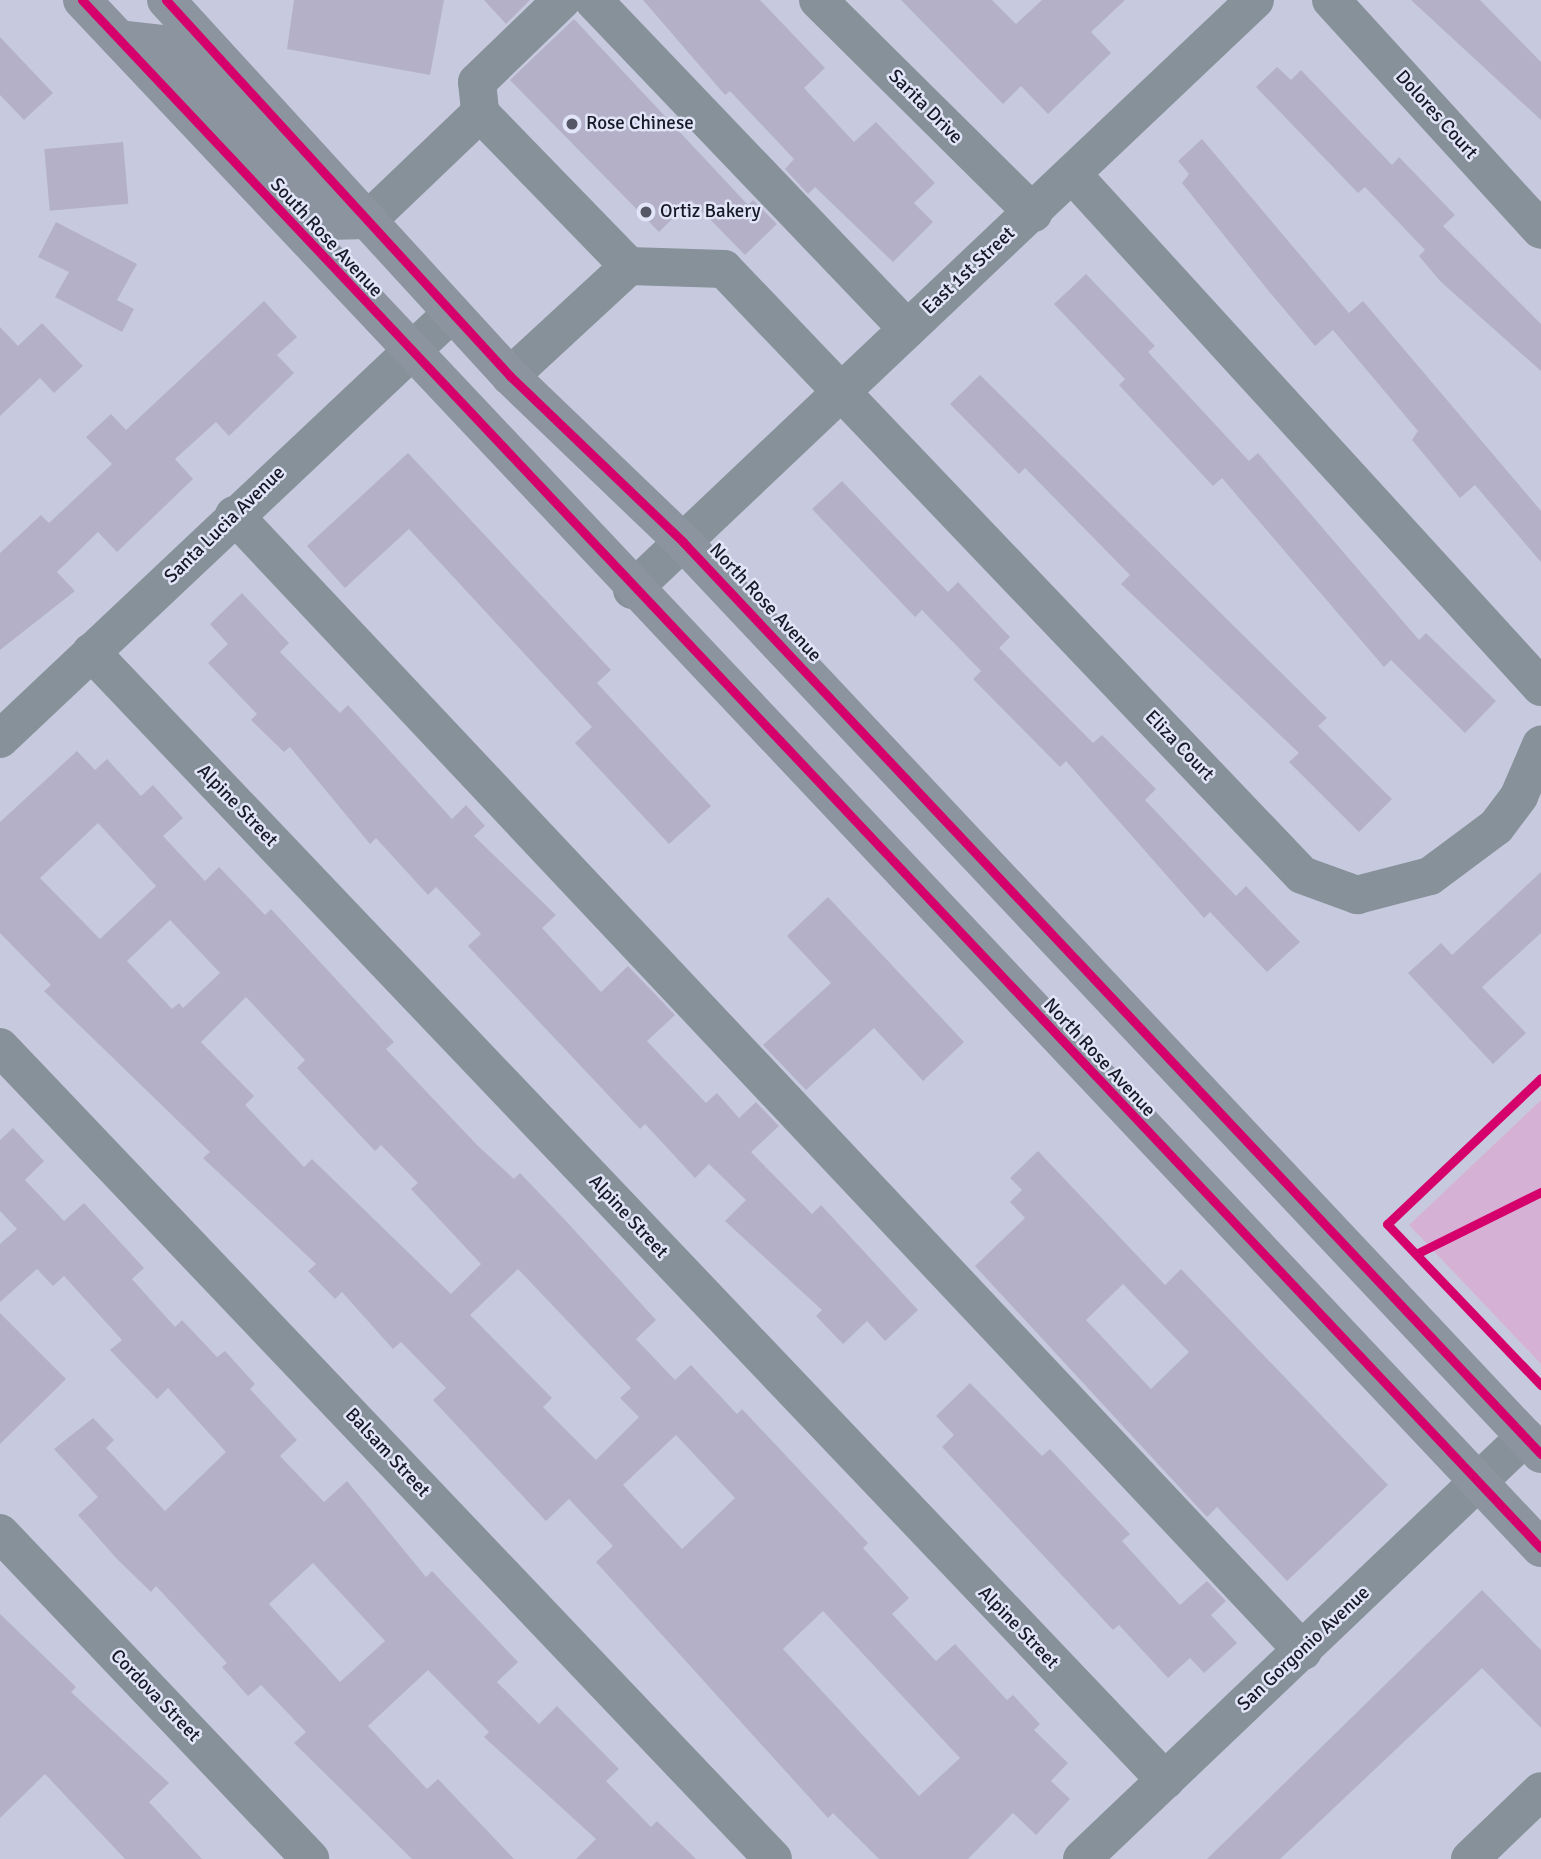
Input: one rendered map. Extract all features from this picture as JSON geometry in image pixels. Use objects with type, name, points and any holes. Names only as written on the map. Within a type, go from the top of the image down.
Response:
[{"type":"main road","name":"South Rose Avenue","points":[[82,0],[407,352],[632,590]]},
{"type":"main road","points":[[166,0],[510,376],[683,542]]},
{"type":"main road","points":[[119,39],[162,44],[327,221],[368,220]]},
{"type":"main road","name":"North Rose Avenue","points":[[683,542],[1533,1445]]},
{"type":"main road","name":"North Rose Avenue","points":[[632,590],[1541,1548]]},
{"type":"street","points":[[510,376],[629,266],[480,113],[477,82],[562,0]]},
{"type":"street","points":[[593,0],[906,329]]},
{"type":"street","name":"Sarita Drive","points":[[818,0],[1032,213]]},
{"type":"street","name":"East 1st Street","points":[[632,590],[840,390],[1032,213],[1255,0]]},
{"type":"street","name":"Dolores Court","points":[[1331,0],[1541,230]]},
{"type":"street","points":[[368,220],[480,113]]},
{"type":"street","points":[[1072,174],[1541,687]]},
{"type":"street","name":"Eliza Court","points":[[629,266],[724,269],[1313,883],[1357,895],[1394,889],[1463,857],[1520,796],[1541,745]]},
{"type":"street","name":"Santa Lucia Avenue","points":[[0,739],[234,515],[452,313]]},
{"type":"street","points":[[234,515],[1303,1651]]},
{"type":"street","name":"Alpine Street","points":[[91,652],[1165,1780]]},
{"type":"street","name":"Balsam Street","points":[[0,1047],[773,1859]]},
{"type":"street","name":"San Gorgonio Avenue","points":[[1082,1859],[1478,1483],[1533,1445]]},
{"type":"street","name":"Cordova Street","points":[[0,1533],[310,1859]]},
{"type":"street","points":[[1470,1859],[1541,1791]]},
{"type":"shaded area","points":[[1541,1100],[1541,1364],[1409,1225]]},
{"type":"building","points":[[294,0],[444,0],[430,75],[287,49]]},
{"type":"building","points":[[484,0],[530,0],[506,24]]},
{"type":"building","points":[[643,0],[760,0],[825,68],[804,88],[854,142],[876,122],[935,183],[914,203],[933,222],[893,262],[815,187],[808,194],[785,169],[794,159],[730,91],[725,95]]},
{"type":"building","points":[[901,0],[992,0],[1016,24],[1042,0],[1125,0],[1091,32],[1111,53],[1048,114],[1021,86],[1003,104]]},
{"type":"building","points":[[1411,0],[1480,0],[1541,62],[1541,120]]},
{"type":"building","points":[[574,19],[748,205],[753,200],[777,224],[745,255],[691,200],[659,232],[510,80]]},
{"type":"building","points":[[0,37],[53,93],[24,120],[0,95]]},
{"type":"building","points":[[1277,67],[1291,80],[1301,70],[1392,165],[1399,157],[1455,215],[1443,226],[1541,324],[1541,371],[1440,281],[1419,256],[1425,250],[1365,187],[1358,193],[1256,87]]},
{"type":"building","points":[[1202,139],[1349,313],[1363,301],[1541,511],[1541,562],[1475,485],[1460,498],[1412,440],[1418,431],[1333,330],[1315,346],[1182,183],[1189,174],[1178,161]]},
{"type":"building","points":[[123,142],[128,204],[50,211],[44,149]]},
{"type":"building","points":[[56,222],[137,264],[117,300],[134,309],[122,332],[55,297],[69,272],[38,257]]},
{"type":"building","points":[[1086,274],[1155,346],[1148,352],[1249,461],[1258,453],[1419,640],[1426,633],[1496,701],[1465,733],[1391,660],[1384,667],[1222,478],[1213,486],[1119,385],[1125,379],[1054,304]]},
{"type":"building","points":[[264,301],[297,337],[277,355],[294,373],[229,436],[216,422],[175,459],[193,479],[117,552],[98,532],[57,572],[75,591],[0,650],[0,553],[41,515],[49,523],[112,464],[86,437],[111,414],[126,430]]},
{"type":"building","points":[[42,323],[83,366],[54,393],[40,378],[0,416],[0,327],[18,346]]},
{"type":"building","points":[[980,375],[1327,718],[1318,726],[1392,799],[1359,832],[1289,762],[1299,753],[1121,584],[1130,575],[1025,468],[1019,474],[950,404]]},
{"type":"building","points":[[408,453],[611,670],[597,683],[711,806],[669,844],[575,743],[592,727],[409,529],[345,588],[307,546]]},
{"type":"building","points":[[842,481],[948,592],[958,582],[1010,637],[999,648],[1093,743],[1102,735],[1156,789],[1145,800],[1236,896],[1246,886],[1300,942],[1267,972],[1210,912],[1204,918],[1066,761],[1060,767],[973,679],[981,671],[922,610],[915,617],[812,509]]},
{"type":"building","points":[[242,593],[289,643],[280,652],[340,713],[348,705],[452,819],[466,805],[485,826],[474,836],[556,915],[542,928],[601,992],[628,966],[675,1015],[647,1041],[706,1103],[717,1093],[739,1118],[756,1102],[779,1126],[751,1152],[812,1214],[821,1205],[918,1310],[885,1341],[867,1321],[843,1344],[816,1316],[822,1310],[725,1221],[746,1200],[709,1164],[695,1178],[645,1124],[640,1129],[468,946],[481,934],[436,887],[428,895],[376,838],[370,844],[290,747],[284,752],[251,720],[257,714],[208,663],[228,644],[210,624]]},
{"type":"building","points":[[77,751],[95,770],[107,759],[141,796],[153,785],[183,818],[163,836],[205,881],[219,867],[265,915],[271,909],[394,1042],[386,1049],[478,1146],[514,1179],[520,1173],[656,1320],[636,1339],[675,1380],[691,1365],[737,1414],[742,1409],[868,1543],[863,1548],[909,1598],[892,1614],[936,1661],[955,1644],[1007,1700],[1013,1695],[1040,1724],[1034,1730],[1068,1763],[1051,1781],[1070,1799],[1036,1835],[1013,1813],[968,1859],[879,1859],[833,1813],[828,1818],[596,1562],[613,1546],[569,1499],[546,1521],[433,1400],[446,1388],[401,1342],[393,1349],[342,1292],[335,1299],[308,1271],[316,1264],[203,1158],[210,1152],[44,991],[51,985],[0,933],[0,822]],"holes":[[[98,823],[156,886],[100,939],[40,878]],[[170,920],[220,973],[183,1008],[179,1003],[172,1009],[127,961]],[[246,997],[305,1060],[297,1068],[375,1151],[381,1145],[418,1183],[411,1189],[481,1264],[451,1294],[312,1159],[304,1167],[245,1105],[254,1096],[201,1042]],[[518,1269],[631,1388],[620,1398],[639,1417],[596,1460],[543,1407],[552,1398],[470,1315]],[[676,1435],[735,1498],[682,1549],[623,1485]],[[823,1611],[960,1758],[919,1796],[783,1649]]]},
{"type":"building","points":[[1541,872],[1541,933],[1482,987],[1526,1033],[1493,1064],[1408,973],[1441,943],[1452,955]]},
{"type":"building","points":[[828,897],[964,1042],[923,1081],[874,1028],[806,1090],[763,1045],[831,983],[787,936]]},
{"type":"building","points":[[13,1128],[44,1161],[25,1180],[64,1221],[84,1203],[144,1268],[132,1279],[175,1327],[182,1320],[217,1357],[225,1351],[255,1384],[250,1389],[297,1440],[280,1456],[324,1502],[347,1481],[426,1577],[432,1571],[518,1662],[497,1682],[539,1724],[557,1706],[619,1769],[606,1781],[651,1827],[657,1821],[696,1859],[576,1859],[596,1839],[484,1737],[489,1732],[428,1670],[368,1726],[427,1789],[438,1779],[514,1859],[412,1859],[294,1743],[306,1732],[261,1685],[248,1696],[222,1667],[227,1663],[156,1586],[151,1592],[78,1515],[98,1497],[54,1449],[93,1418],[114,1440],[106,1448],[165,1511],[226,1452],[168,1388],[157,1399],[110,1350],[122,1340],[64,1276],[53,1286],[37,1269],[0,1302],[0,1244],[17,1229],[0,1211],[0,1140]],"holes":[[[313,1563],[385,1641],[340,1682],[269,1604]]]},
{"type":"building","points":[[1038,1151],[1165,1285],[1181,1269],[1388,1485],[1287,1581],[1217,1507],[1207,1517],[975,1266],[1025,1218],[1010,1202],[1022,1190],[1010,1178]],"holes":[[[1123,1284],[1189,1352],[1151,1389],[1086,1320]]]},
{"type":"building","points":[[0,1313],[66,1379],[0,1444]]},
{"type":"building","points":[[970,1383],[1042,1456],[1050,1449],[1130,1534],[1122,1541],[1180,1605],[1207,1581],[1226,1601],[1211,1615],[1237,1643],[1204,1673],[1190,1658],[1168,1678],[1119,1625],[1113,1630],[942,1447],[954,1435],[936,1416]]},
{"type":"building","points":[[1482,1590],[1541,1650],[1541,1728],[1482,1668],[1280,1859],[1207,1859]]},
{"type":"building","points":[[0,1614],[76,1687],[71,1692],[169,1783],[149,1802],[202,1859],[125,1859],[45,1774],[0,1818]]},
{"type":"cycle path","points":[[82,0],[1541,1548]]},
{"type":"cycle path","points":[[166,0],[510,376],[683,542],[1541,1454]]},
{"type":"cycle path","points":[[1541,1078],[1387,1224],[1541,1385]]},
{"type":"cycle path","points":[[1416,1254],[1541,1192]]},
{"type":"place","name":"Rose Chinese","points":[[572,124]]},
{"type":"place","name":"Ortiz Bakery","points":[[646,212]]}]
